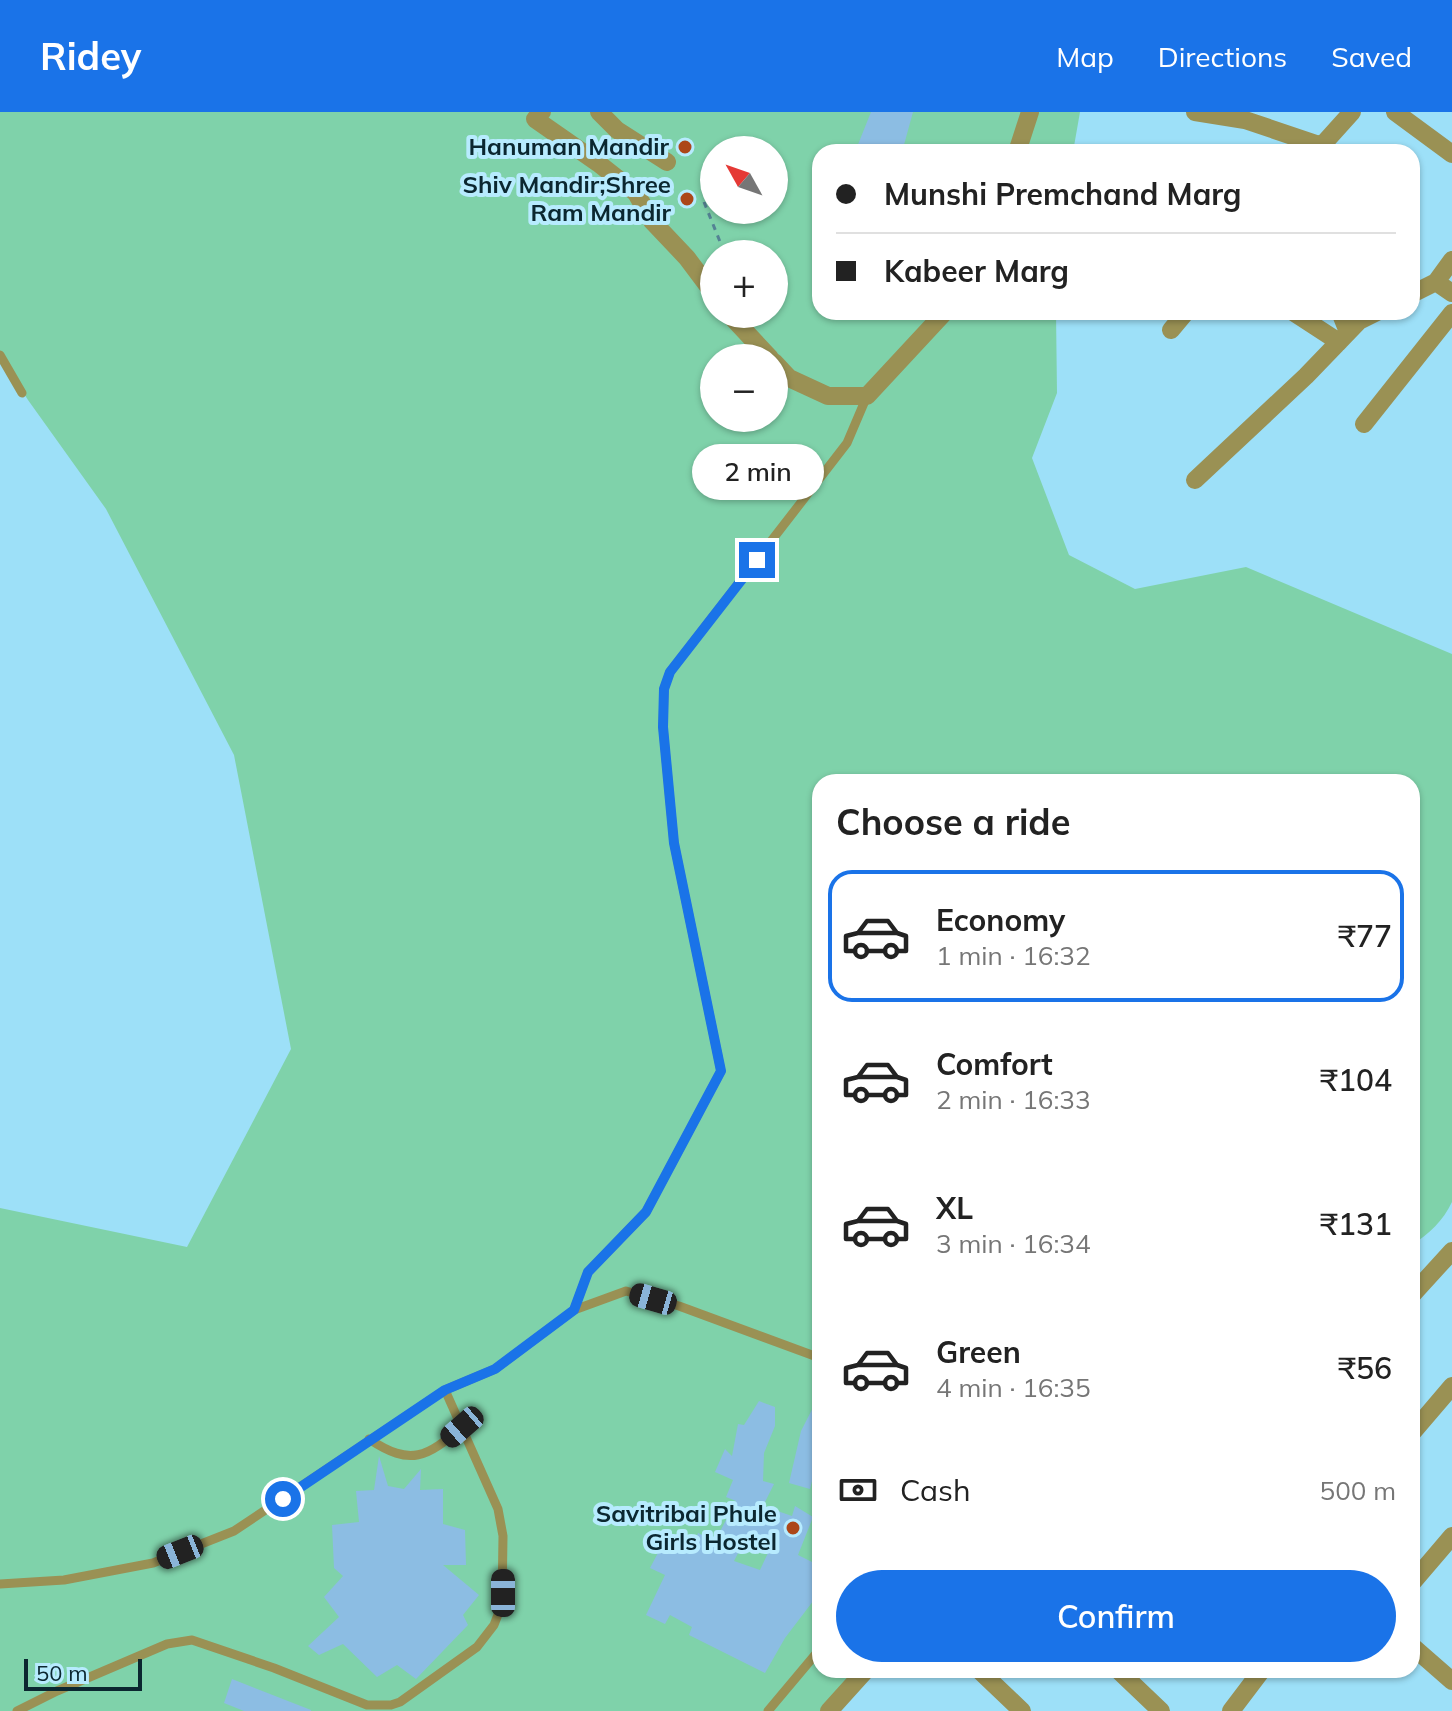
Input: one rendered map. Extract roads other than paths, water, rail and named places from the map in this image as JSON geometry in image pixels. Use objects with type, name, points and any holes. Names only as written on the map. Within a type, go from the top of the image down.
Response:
[{"type":"street","points":[[542,112],[535,119],[636,193],[652,221],[700,275]]},
{"type":"street","points":[[599,112],[617,130],[667,162]]},
{"type":"street","points":[[1020,144],[1030,112]]},
{"type":"street","points":[[1195,112],[1245,120],[1306,144]]},
{"type":"street","points":[[1323,144],[1352,112]]},
{"type":"street","points":[[1395,112],[1452,154]]},
{"type":"street","points":[[1420,292],[1444,287],[1452,260]]},
{"type":"street","points":[[1364,424],[1452,313]]},
{"type":"street","points":[[788,377],[828,396],[867,396],[938,320]]},
{"type":"street","points":[[1171,330],[1179,320]]},
{"type":"street","points":[[1309,320],[1344,337]]},
{"type":"street","points":[[1341,320],[1344,337]]},
{"type":"street","points":[[1195,480],[1361,320]]},
{"type":"street","points":[[742,328],[757,344]]},
{"type":"street","points":[[1420,1286],[1452,1251]]},
{"type":"street","points":[[1420,1425],[1448,1399]]},
{"type":"street","points":[[1420,1574],[1452,1536]]},
{"type":"street","points":[[1420,1652],[1449,1673]]},
{"type":"street","points":[[834,1709],[859,1678]]},
{"type":"street","points":[[987,1678],[1022,1711]]},
{"type":"street","points":[[1126,1678],[1161,1711]]},
{"type":"street","points":[[1231,1711],[1256,1678]]},
{"type":"lane","points":[[0,355],[22,393]]},
{"type":"lane","points":[[574,1310],[588,1272],[646,1212],[721,1071],[674,843],[663,727],[664,689],[670,672],[847,443],[867,396]]},
{"type":"lane","points":[[0,1584],[64,1580],[153,1563],[234,1531],[445,1390],[495,1369],[574,1310],[626,1291],[679,1306],[812,1355]]},
{"type":"lane","points":[[17,1711],[167,1644],[192,1640],[367,1705],[391,1705],[410,1696],[477,1647],[494,1625],[502,1604],[501,1522],[445,1390]]},
{"type":"lane","points":[[369,1439],[393,1453],[417,1456],[434,1451],[462,1427]]},
{"type":"lane","points":[[768,1711],[812,1659]]},
{"type":"place","name":"Hanuman Mandir","points":[[685,147]]},
{"type":"place","name":"Shiv Mandir;Shree Ram Mandir","points":[[687,199]]},
{"type":"place","name":"Savitribai Phule Girls Hostel","points":[[793,1528]]}]
